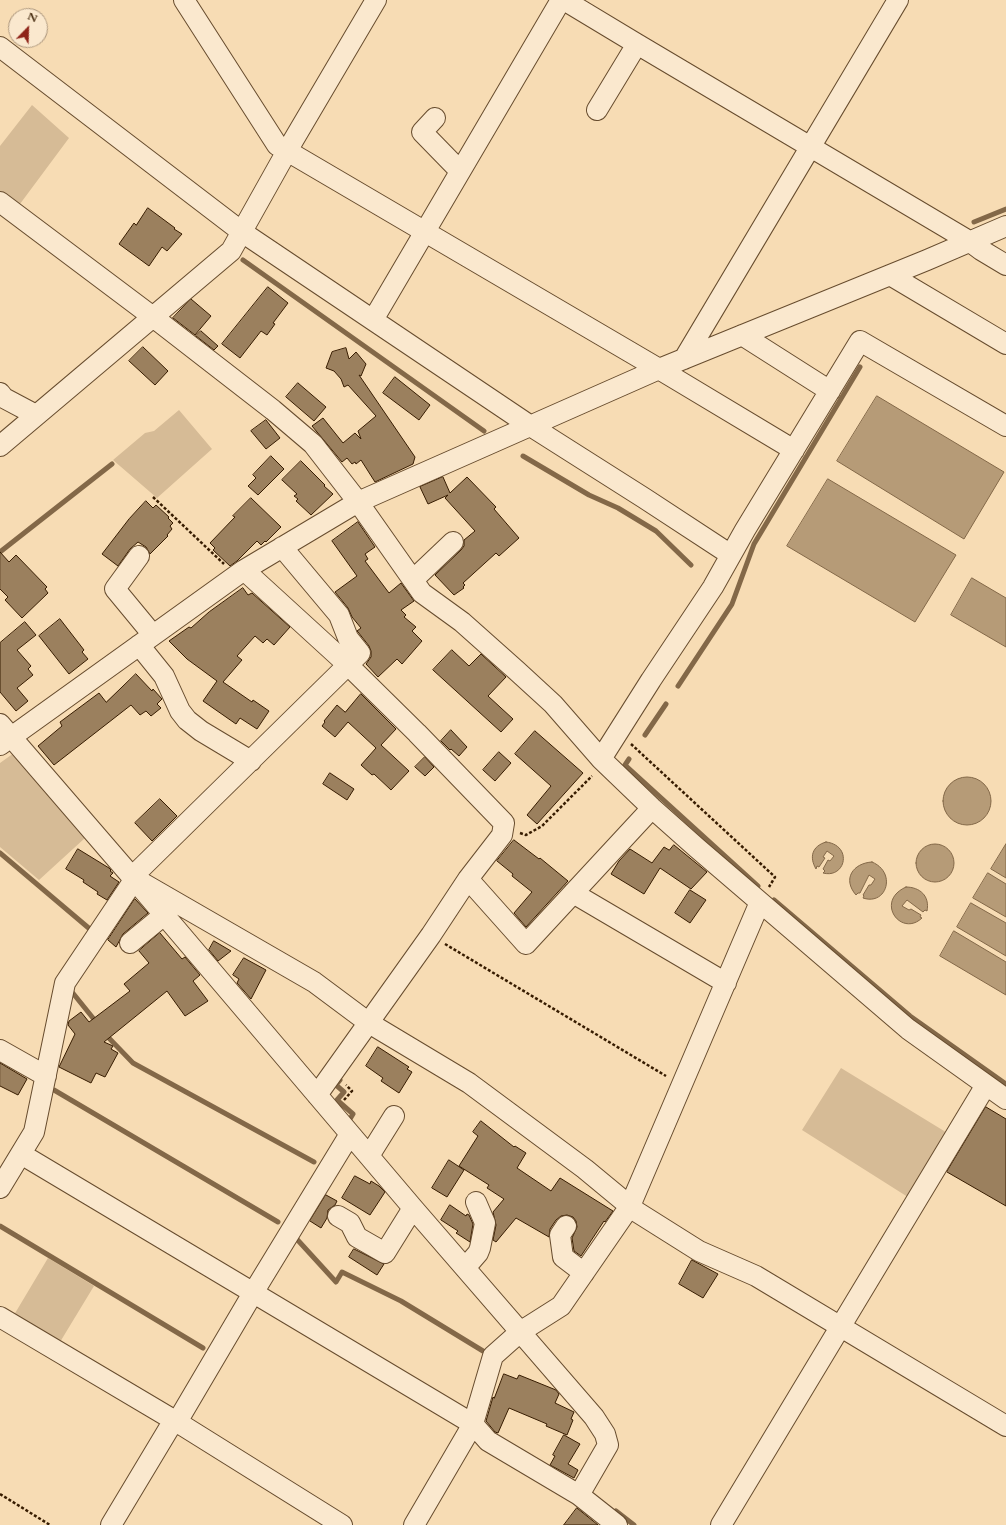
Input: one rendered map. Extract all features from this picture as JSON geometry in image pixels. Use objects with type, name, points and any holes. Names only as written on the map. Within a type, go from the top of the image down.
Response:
[{"type":"street","points":[[184,0],[277,145],[794,450]]},
{"type":"street","points":[[0,446],[231,251],[287,151],[376,0]]},
{"type":"street","points":[[373,320],[561,0]]},
{"type":"street","points":[[564,0],[969,241],[1006,265]]},
{"type":"street","points":[[684,359],[898,0]]},
{"type":"street","points":[[597,110],[637,44]]},
{"type":"street","points":[[0,47],[242,232],[528,425],[731,555]]},
{"type":"street","points":[[435,118],[422,132],[460,171]]},
{"type":"street","points":[[0,202],[153,317],[273,410],[313,444],[358,502],[422,593],[462,622],[554,704],[603,761],[652,808],[760,902],[908,1029],[1006,1099]]},
{"type":"street","points":[[579,1495],[608,1445],[606,1434],[594,1417],[413,1208],[133,879],[4,736],[146,640],[240,573],[358,502],[528,425],[659,369],[1006,226]]},
{"type":"street","points":[[890,275],[1006,344]]},
{"type":"street","points":[[742,335],[830,391]]},
{"type":"street","points":[[603,761],[651,680],[713,587],[860,341],[1006,426]]},
{"type":"street","points":[[0,393],[4,398],[36,415]]},
{"type":"street","points":[[413,580],[453,542]]},
{"type":"street","points":[[0,1188],[34,1132],[65,983],[133,879],[360,653],[348,638],[339,615],[282,547]]},
{"type":"street","points":[[139,556],[115,590],[146,640],[180,711],[186,720],[201,731],[250,761]]},
{"type":"street","points":[[240,573],[348,665],[504,822],[502,836],[468,879],[431,936],[317,1095]]},
{"type":"street","points":[[468,879],[526,944],[652,808]]},
{"type":"street","points":[[133,879],[314,982],[368,1023],[469,1083],[585,1169],[630,1206],[699,1251],[756,1276],[1006,1426]]},
{"type":"street","points":[[573,893],[726,983]]},
{"type":"street","points":[[414,1525],[473,1424],[493,1356],[520,1332],[561,1306],[630,1206],[760,902]]},
{"type":"street","points":[[130,943],[164,915]]},
{"type":"street","points":[[0,1050],[46,1076]]},
{"type":"street","points":[[721,1525],[986,1085]]},
{"type":"street","points":[[369,1156],[394,1116]]},
{"type":"street","points":[[111,1525],[350,1134]]},
{"type":"street","points":[[21,1154],[473,1424],[488,1441],[579,1495],[617,1525]]},
{"type":"street","points":[[465,1268],[480,1248],[485,1223],[476,1202]]},
{"type":"street","points":[[338,1216],[350,1223],[357,1237],[385,1253],[413,1208]]},
{"type":"street","points":[[566,1226],[560,1235],[563,1257],[584,1273]]},
{"type":"street","points":[[0,1317],[175,1421],[342,1525]]},
{"type":"path","points":[[153,497],[240,573]]},
{"type":"path","points":[[634,738],[631,744],[774,877],[760,902]]},
{"type":"path","points":[[503,828],[526,834],[542,826],[603,761]]},
{"type":"path","points":[[431,936],[682,1086]]},
{"type":"path","points":[[344,1084],[352,1091],[344,1100],[349,1105]]},
{"type":"path","points":[[0,1494],[50,1525]]},
{"type":"shaded area","points":[[32,105],[69,138],[17,208],[0,195],[0,146]]},
{"type":"shaded area","points":[[877,396],[1004,472],[964,539],[837,461]]},
{"type":"shaded area","points":[[179,410],[212,449],[157,498],[113,460],[145,433],[154,431]]},
{"type":"shaded area","points":[[828,479],[956,555],[915,622],[787,546]]},
{"type":"shaded area","points":[[972,578],[1006,598],[1006,647],[951,615]]},
{"type":"shaded area","points":[[14,753],[85,838],[39,880],[0,847],[0,763]]},
{"type":"shaded area","points":[[962,777],[972,777],[981,781],[987,787],[990,792],[990,810],[981,821],[972,825],[962,825],[953,821],[947,815],[943,806],[943,796],[947,787],[953,781]]},
{"type":"shaded area","points":[[826,842],[835,844],[843,855],[841,867],[831,874],[823,873],[825,871],[823,869],[828,860],[830,861],[834,856],[827,851],[823,857],[825,858],[816,869],[812,856],[813,852],[818,846]]},
{"type":"shaded area","points":[[931,844],[939,844],[946,847],[951,852],[954,863],[951,874],[946,879],[939,882],[931,882],[924,879],[919,874],[916,867],[916,859],[919,852],[924,847]]},
{"type":"shaded area","points":[[1006,844],[1006,878],[991,869]]},
{"type":"shaded area","points":[[872,862],[880,867],[885,873],[886,887],[883,893],[878,897],[871,899],[863,898],[863,895],[869,885],[871,885],[875,879],[869,875],[860,893],[856,895],[852,889],[850,878],[855,869],[860,865]]},
{"type":"shaded area","points":[[988,873],[1006,884],[1006,917],[973,898]]},
{"type":"shaded area","points":[[906,887],[911,887],[923,893],[928,906],[927,911],[925,910],[923,912],[907,900],[902,906],[921,915],[920,917],[922,918],[914,923],[906,924],[899,921],[891,908],[892,901],[897,893]]},
{"type":"shaded area","points":[[971,903],[1006,923],[1006,956],[957,927]]},
{"type":"shaded area","points":[[954,931],[1006,962],[1006,995],[940,956]]},
{"type":"shaded area","points":[[841,1068],[949,1134],[911,1199],[802,1130]]},
{"type":"shaded area","points":[[48,1258],[94,1286],[57,1347],[11,1320]]},
{"type":"building","points":[[148,208],[182,234],[167,251],[162,247],[149,266],[119,244],[134,223],[136,225]]},
{"type":"building","points":[[268,287],[288,303],[273,323],[275,324],[267,335],[261,331],[240,358],[222,344]]},
{"type":"building","points":[[191,299],[211,316],[195,335],[173,318]]},
{"type":"building","points":[[201,331],[218,346],[214,350],[196,336]]},
{"type":"building","points":[[143,347],[168,371],[155,385],[129,361]]},
{"type":"building","points":[[346,348],[349,359],[356,352],[366,364],[361,376],[359,375],[415,457],[413,464],[375,482],[361,460],[356,464],[355,462],[352,464],[347,458],[342,462],[312,426],[323,418],[343,443],[355,433],[361,439],[358,431],[376,416],[348,385],[344,387],[341,379],[334,371],[326,368],[332,352]]},
{"type":"building","points":[[395,377],[430,405],[419,420],[383,393]]},
{"type":"building","points":[[298,383],[326,407],[314,421],[286,397]]},
{"type":"building","points":[[266,420],[280,438],[266,449],[251,431]]},
{"type":"building","points":[[271,456],[284,469],[258,495],[248,486],[256,478],[253,475]]},
{"type":"building","points":[[301,461],[333,494],[311,515],[296,501],[298,499],[294,496],[297,494],[282,480]]},
{"type":"building","points":[[443,477],[450,493],[467,477],[496,507],[494,509],[519,538],[499,556],[496,553],[463,583],[465,585],[463,587],[464,588],[454,595],[435,575],[461,550],[464,546],[464,540],[475,531],[445,498],[448,495],[428,504],[420,487]]},
{"type":"building","points":[[251,498],[281,527],[261,545],[257,541],[230,566],[213,550],[215,548],[210,543]]},
{"type":"building","points":[[146,501],[153,508],[156,505],[169,517],[168,518],[173,523],[170,526],[172,529],[167,535],[168,536],[150,554],[146,547],[138,542],[130,549],[118,566],[102,554],[129,519]]},
{"type":"building","points":[[358,522],[375,547],[365,554],[368,559],[365,561],[389,593],[401,583],[414,601],[401,610],[406,615],[404,617],[416,627],[412,631],[422,641],[402,664],[397,659],[378,677],[366,664],[371,657],[371,651],[369,646],[357,631],[361,628],[335,592],[357,576],[332,541]]},
{"type":"building","points":[[0,552],[9,562],[16,555],[47,587],[45,589],[48,593],[22,618],[5,600],[8,597],[0,589]]},
{"type":"building","points":[[243,588],[248,595],[252,593],[290,627],[274,645],[267,639],[263,643],[255,636],[237,656],[242,660],[223,682],[252,702],[253,700],[269,711],[257,729],[240,718],[236,724],[203,701],[217,681],[187,659],[169,641],[189,627],[191,628],[209,612]]},
{"type":"building","points":[[60,619],[84,650],[82,652],[88,659],[69,674],[39,636]]},
{"type":"building","points":[[25,622],[36,635],[17,650],[31,666],[28,669],[33,675],[17,688],[28,701],[16,711],[0,692],[0,643]]},
{"type":"building","points":[[452,650],[469,666],[481,654],[506,677],[488,696],[513,719],[501,732],[433,670]]},
{"type":"building","points":[[136,674],[162,699],[157,704],[161,708],[151,716],[146,711],[140,715],[131,705],[54,765],[38,746],[62,726],[60,722],[99,693],[106,702]]},
{"type":"building","points":[[361,694],[396,729],[381,745],[409,771],[391,790],[374,774],[372,775],[361,765],[376,748],[348,722],[335,737],[322,726],[325,722],[324,721],[337,705],[345,712]]},
{"type":"building","points":[[451,730],[467,747],[459,756],[441,741]]},
{"type":"building","points":[[535,731],[583,773],[537,824],[527,815],[551,786],[515,754]]},
{"type":"building","points":[[499,752],[511,763],[495,781],[483,770]]},
{"type":"building","points":[[425,757],[434,767],[425,776],[415,767]]},
{"type":"building","points":[[330,773],[354,789],[347,800],[323,784]]},
{"type":"building","points":[[160,799],[177,816],[152,841],[135,823]]},
{"type":"building","points":[[514,840],[539,859],[540,858],[568,881],[526,927],[514,913],[532,892],[512,876],[513,874],[497,861]]},
{"type":"building","points":[[674,845],[707,872],[691,889],[660,868],[644,894],[611,874],[619,861],[630,849],[652,863],[664,847],[669,850]]},
{"type":"building","points":[[78,849],[109,868],[113,873],[110,876],[119,882],[107,900],[83,882],[84,880],[66,869]]},
{"type":"building","points":[[690,890],[706,900],[690,923],[675,913]]},
{"type":"building","points":[[135,899],[148,913],[123,934],[116,947],[108,940]]},
{"type":"building","points":[[160,933],[182,959],[185,957],[200,975],[193,981],[208,1001],[185,1016],[167,991],[104,1042],[113,1046],[111,1049],[118,1053],[105,1077],[96,1073],[91,1083],[59,1067],[75,1034],[68,1025],[69,1021],[81,1012],[89,1022],[130,991],[124,984],[149,963],[139,951]]},
{"type":"building","points":[[214,941],[231,951],[218,961],[209,950]]},
{"type":"building","points":[[244,958],[266,970],[251,999],[237,983],[239,979],[233,975]]},
{"type":"building","points":[[378,1047],[409,1067],[407,1069],[412,1072],[399,1093],[381,1081],[383,1078],[366,1066]]},
{"type":"building","points":[[0,1063],[27,1079],[18,1095],[0,1086]]},
{"type":"building","points":[[986,1107],[1006,1119],[1006,1206],[947,1172]]},
{"type":"building","points":[[481,1121],[514,1147],[515,1146],[526,1153],[517,1168],[551,1191],[560,1178],[613,1211],[605,1222],[604,1221],[581,1256],[574,1251],[572,1238],[577,1227],[576,1221],[573,1217],[567,1215],[561,1216],[556,1220],[550,1229],[549,1237],[516,1218],[496,1242],[493,1240],[496,1225],[493,1212],[504,1199],[487,1188],[489,1185],[459,1166],[478,1136],[473,1132]]},
{"type":"building","points":[[449,1160],[464,1170],[447,1197],[432,1188]]},
{"type":"building","points":[[355,1176],[370,1184],[371,1181],[385,1192],[370,1215],[342,1198]]},
{"type":"building","points":[[326,1195],[337,1201],[335,1205],[328,1210],[327,1218],[321,1228],[310,1221]]},
{"type":"building","points":[[450,1205],[466,1216],[467,1214],[469,1215],[473,1224],[470,1242],[456,1233],[458,1231],[441,1220]]},
{"type":"building","points":[[354,1249],[384,1264],[377,1275],[349,1257]]},
{"type":"building","points":[[692,1260],[718,1274],[703,1298],[679,1284]]},
{"type":"building","points":[[504,1374],[517,1379],[519,1375],[556,1390],[559,1394],[555,1403],[574,1412],[571,1419],[573,1420],[567,1435],[546,1426],[547,1424],[509,1408],[498,1433],[495,1432],[486,1421],[493,1397],[494,1398]]},
{"type":"building","points":[[564,1435],[580,1444],[568,1464],[578,1470],[574,1478],[550,1465],[555,1456],[553,1455]]},
{"type":"building","points":[[577,1508],[598,1525],[564,1525]]},
{"type":"waterway","points":[[974,222],[1006,209]]},
{"type":"waterway","points":[[243,260],[484,431]]},
{"type":"waterway","points":[[678,686],[732,604],[754,544],[860,367]]},
{"type":"waterway","points":[[523,456],[589,495],[618,508],[656,531],[691,565]]},
{"type":"waterway","points":[[0,552],[112,464]]},
{"type":"waterway","points":[[645,735],[666,704]]},
{"type":"waterway","points":[[629,759],[625,765],[758,886]]},
{"type":"waterway","points":[[0,853],[91,930]]},
{"type":"waterway","points":[[774,900],[910,1016],[1006,1084]]},
{"type":"waterway","points":[[72,992],[97,1023]]},
{"type":"waterway","points":[[105,1034],[133,1063],[314,1162]]},
{"type":"waterway","points":[[340,1080],[336,1085],[344,1092],[337,1100],[353,1114],[350,1119]]},
{"type":"waterway","points":[[54,1090],[278,1222]]},
{"type":"waterway","points":[[0,1226],[203,1348]]},
{"type":"waterway","points":[[294,1236],[336,1282],[342,1272],[401,1301],[483,1351]]},
{"type":"waterway","points":[[616,1511],[634,1525]]}]
